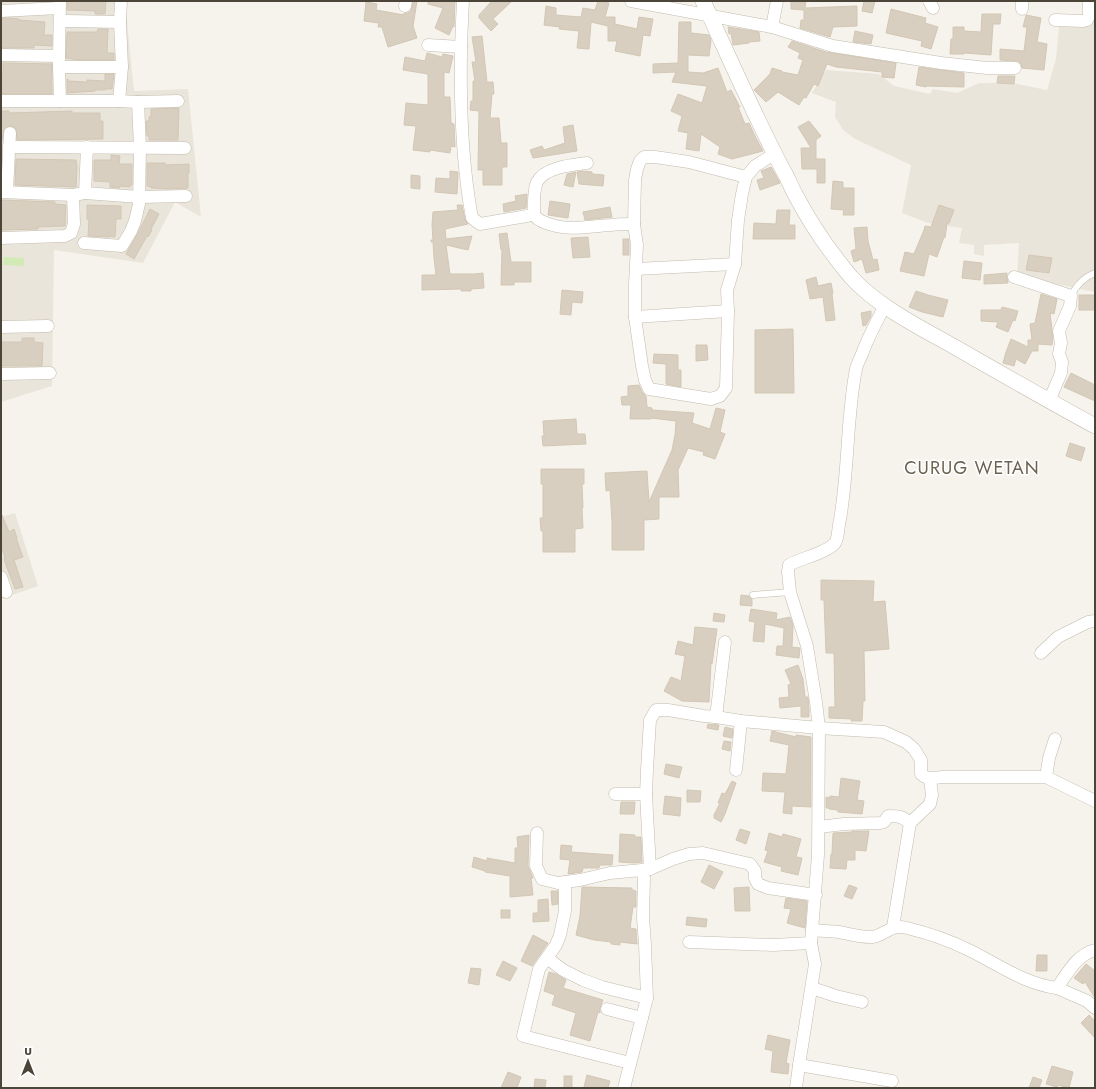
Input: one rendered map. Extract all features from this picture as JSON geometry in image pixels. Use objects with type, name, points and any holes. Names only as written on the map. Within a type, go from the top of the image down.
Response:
[{"type":"street","points":[[119,100],[122,67],[120,22],[121,1]]},
{"type":"street","points":[[463,1],[460,47],[464,163],[472,218],[480,224],[534,214]]},
{"type":"street","points":[[631,1],[772,27],[840,47],[941,63],[987,68],[1015,68]]},
{"type":"street","points":[[703,1],[728,58],[794,194],[815,228],[852,277],[871,295],[910,321],[1095,426]]},
{"type":"street","points":[[772,27],[777,1]]},
{"type":"street","points":[[1055,20],[1085,21],[1089,18],[1089,1]]},
{"type":"street","points":[[1,11],[59,5],[60,101]]},
{"type":"street","points":[[66,21],[120,22]]},
{"type":"street","points":[[428,45],[460,47]]},
{"type":"street","points":[[1,55],[59,62],[122,67]]},
{"type":"street","points":[[1,101],[178,101]]},
{"type":"street","points":[[84,243],[122,246],[132,231],[140,197],[138,102]]},
{"type":"street","points":[[10,133],[4,192],[140,197],[186,196]]},
{"type":"street","points":[[9,147],[184,148]]},
{"type":"street","points":[[1,238],[65,236],[71,233],[74,224],[87,147]]},
{"type":"street","points":[[746,176],[688,162],[655,157],[644,157],[640,161],[635,180],[634,224],[637,245],[635,316],[642,366],[645,380],[649,389],[711,399],[720,396],[726,388],[728,311],[727,290],[735,264],[738,220],[742,194],[746,176],[755,166],[774,154]]},
{"type":"street","points":[[587,163],[568,165],[542,176],[535,188],[534,214],[536,218],[555,227],[570,228],[634,224]]},
{"type":"street","points":[[636,269],[735,264]]},
{"type":"street","points":[[1014,277],[1071,296],[1070,306],[1059,331],[1061,343],[1059,354],[1062,362],[1061,372],[1049,401]]},
{"type":"street","points":[[796,1088],[815,964],[811,943],[816,895],[819,827],[819,728],[807,646],[790,592],[788,572],[789,565],[830,548],[837,541],[846,476],[852,399],[857,367],[865,346],[886,305]]},
{"type":"street","points":[[635,316],[728,311]]},
{"type":"street","points":[[1,327],[48,326]]},
{"type":"street","points":[[1,374],[50,373]]},
{"type":"street","points":[[1,577],[6,592]]},
{"type":"street","points":[[1041,653],[1058,637],[1081,625],[1095,621]]},
{"type":"street","points":[[716,717],[725,642]]},
{"type":"street","points":[[624,1088],[647,998],[643,918],[644,878],[646,870],[646,794],[650,720],[656,710],[668,710],[697,715],[819,728],[884,732],[906,742],[914,750],[921,760],[921,774],[925,778],[1046,777],[1095,801]]},
{"type":"street","points":[[736,770],[741,720]]},
{"type":"street","points":[[1046,777],[1049,758],[1055,739]]},
{"type":"street","points":[[893,928],[910,823],[930,804],[932,795],[930,779]]},
{"type":"street","points":[[615,794],[646,794]]},
{"type":"street","points":[[819,827],[844,824],[880,823],[884,822],[888,816],[905,818],[910,823]]},
{"type":"street","points":[[537,833],[536,866],[542,879],[554,882],[580,880],[610,873],[646,870],[689,854],[703,853],[750,864],[755,871],[755,878],[758,884],[768,888],[816,895]]},
{"type":"street","points":[[565,882],[565,911],[560,935],[556,945],[542,965],[537,976],[523,1036],[630,1063]]},
{"type":"street","points":[[812,930],[840,932],[872,937],[893,928],[905,928],[938,938],[969,950],[1027,980],[1045,987],[1057,988],[1087,1001],[1095,1008]]},
{"type":"street","points":[[689,942],[773,945],[811,943]]},
{"type":"street","points":[[1057,988],[1077,961],[1085,954],[1095,950]]},
{"type":"street","points":[[547,958],[563,970],[583,980],[602,987],[647,998]]},
{"type":"street","points":[[812,988],[836,996],[862,1002]]},
{"type":"street","points":[[607,1009],[642,1018]]},
{"type":"street","points":[[799,1065],[892,1081]]},
{"type":"lane","points":[[1071,296],[1082,281],[1087,276],[1095,272]]},
{"type":"lane","points":[[753,595],[790,592]]},
{"type":"shaded area","points":[[1,1],[125,1],[134,91],[188,89],[201,217],[175,202],[143,263],[54,250],[52,386],[1,402]]},
{"type":"shaded area","points":[[1060,17],[1095,20],[1095,292],[1017,276],[1019,243],[984,245],[984,256],[974,254],[974,245],[959,243],[962,228],[928,223],[902,213],[911,165],[855,139],[843,130],[835,117],[836,102],[812,93],[826,70],[879,74],[894,86],[930,94],[933,89],[957,93],[979,83],[1012,83],[1047,90],[1056,59]]},
{"type":"shaded area","points":[[15,513],[38,586],[1,599],[1,517]]},
{"type":"green space","points":[[4,257],[24,258],[24,266],[3,265]]},
{"type":"building","points":[[67,1],[106,1],[105,14],[95,14],[95,11],[67,10]]},
{"type":"building","points":[[413,1],[417,1],[413,26],[417,38],[388,47],[382,27],[378,27],[379,23],[364,21],[366,2],[377,4],[376,10],[404,15],[404,13],[411,11]]},
{"type":"building","points":[[428,1],[455,1],[454,27],[453,26],[449,35],[435,28],[443,8],[428,4]]},
{"type":"building","points":[[492,1],[512,1],[493,19],[498,24],[491,31],[479,18],[479,15]]},
{"type":"building","points":[[598,1],[609,3],[605,17],[615,17],[615,24],[637,29],[639,17],[653,19],[650,36],[643,35],[640,56],[615,51],[617,41],[608,41],[608,26],[591,22],[589,49],[577,48],[579,31],[559,29],[560,27],[544,25],[546,6],[556,8],[556,15],[581,17],[583,8],[595,10]]},
{"type":"building","points":[[791,1],[806,1],[805,8],[857,6],[857,26],[833,27],[830,37],[800,28],[801,20],[804,20],[804,10],[791,9]]},
{"type":"building","points":[[864,1],[875,1],[872,13],[862,11]]},
{"type":"building","points":[[891,9],[926,18],[925,23],[938,27],[931,49],[921,46],[922,41],[886,33]]},
{"type":"building","points":[[982,14],[1001,14],[1000,24],[993,24],[991,55],[964,53],[950,54],[951,39],[953,39],[953,27],[964,27],[964,31],[981,32]]},
{"type":"building","points":[[1026,15],[1041,18],[1037,42],[1047,44],[1044,70],[1022,68],[1018,61],[1000,60],[1000,49],[1024,51],[1027,27],[1023,27]]},
{"type":"building","points":[[1,18],[45,22],[44,35],[52,35],[52,46],[34,45],[34,48],[1,48]]},
{"type":"building","points":[[679,22],[691,22],[691,33],[709,35],[711,40],[709,56],[688,55],[688,72],[703,73],[718,68],[727,92],[731,90],[740,107],[738,107],[745,124],[749,123],[763,151],[732,159],[718,154],[720,147],[701,134],[699,151],[686,149],[688,133],[678,131],[682,116],[671,111],[678,94],[702,103],[707,86],[672,82],[676,72],[653,73],[653,64],[678,63]]},
{"type":"building","points":[[728,27],[759,32],[760,41],[733,45],[731,33],[729,34]]},
{"type":"building","points":[[98,29],[108,29],[107,53],[114,53],[114,60],[78,60],[66,58],[67,32],[97,32]]},
{"type":"building","points":[[855,31],[873,35],[871,44],[853,42]]},
{"type":"building","points":[[482,36],[487,82],[493,82],[494,94],[492,94],[490,118],[499,118],[501,143],[507,143],[507,167],[502,167],[502,185],[483,185],[483,170],[478,170],[479,111],[470,110],[471,101],[473,101],[473,81],[475,81],[472,62],[476,62],[472,37]]},
{"type":"building","points":[[792,41],[826,52],[896,63],[894,78],[882,77],[882,72],[836,67],[827,64],[818,86],[814,84],[806,98],[804,97],[799,105],[778,92],[766,102],[754,90],[770,74],[772,68],[782,72],[798,75],[803,60],[798,58],[800,53],[788,47]]},
{"type":"building","points":[[427,53],[442,57],[443,54],[453,56],[449,73],[444,72],[444,97],[450,97],[451,123],[454,124],[455,147],[451,146],[450,153],[430,150],[430,152],[413,150],[416,126],[404,125],[406,103],[428,105],[428,74],[403,70],[405,57],[425,61]]},
{"type":"building","points":[[3,63],[52,64],[52,94],[1,94],[1,75],[3,75]]},
{"type":"building","points":[[919,67],[964,73],[964,87],[926,87],[916,85]]},
{"type":"building","points":[[105,74],[114,74],[112,89],[67,93],[67,79],[68,81],[87,82],[87,80],[105,81]]},
{"type":"building","points":[[998,76],[1015,76],[1014,84],[997,83]]},
{"type":"building","points":[[179,108],[178,140],[149,140],[149,136],[147,136],[146,121],[149,121],[149,117],[151,117],[151,109]]},
{"type":"building","points":[[1,111],[9,111],[9,113],[72,111],[72,113],[100,113],[100,121],[103,121],[103,139],[17,140],[16,129],[10,126],[4,129],[1,147]]},
{"type":"building","points":[[809,121],[821,136],[816,140],[816,159],[825,159],[825,183],[817,183],[817,169],[802,169],[801,148],[811,148],[798,127]]},
{"type":"building","points":[[573,125],[577,151],[533,158],[530,150],[542,146],[544,150],[565,143],[563,127]]},
{"type":"building","points":[[111,155],[120,156],[119,164],[132,164],[132,185],[130,185],[130,187],[110,187],[110,182],[94,181],[94,160],[111,160]]},
{"type":"building","points":[[16,159],[76,160],[76,187],[15,185]]},
{"type":"building","points":[[147,163],[165,163],[165,165],[189,164],[188,188],[166,189],[151,188],[147,186]]},
{"type":"building","points":[[771,167],[780,183],[760,190],[757,180],[764,178],[761,171]]},
{"type":"building","points":[[450,171],[458,172],[457,194],[435,192],[436,178],[450,179]]},
{"type":"building","points":[[582,171],[604,175],[603,186],[579,184],[577,172]]},
{"type":"building","points":[[576,172],[573,187],[564,185],[567,174]]},
{"type":"building","points":[[411,175],[420,176],[420,189],[411,188]]},
{"type":"building","points":[[833,181],[843,182],[843,188],[854,188],[854,215],[843,215],[844,210],[831,209]]},
{"type":"building","points":[[527,194],[526,208],[504,212],[503,204],[516,201],[515,196]]},
{"type":"building","points":[[1,200],[55,202],[55,204],[66,205],[65,226],[38,227],[38,229],[1,230]]},
{"type":"building","points":[[550,201],[570,204],[568,218],[548,215]]},
{"type":"building","points":[[87,205],[121,206],[121,219],[116,219],[115,237],[88,236],[89,220],[87,219]]},
{"type":"building","points":[[457,205],[462,205],[465,219],[468,224],[445,229],[446,239],[472,236],[468,250],[446,245],[450,274],[483,273],[484,288],[471,289],[471,291],[461,291],[461,289],[422,290],[422,275],[436,275],[433,242],[431,242],[431,240],[433,240],[433,212],[458,210]]},
{"type":"building","points":[[939,205],[954,210],[949,223],[947,223],[945,238],[944,237],[937,257],[929,254],[924,276],[900,271],[905,252],[914,254],[925,226],[931,227]]},
{"type":"building","points":[[610,207],[612,217],[585,220],[583,212]]},
{"type":"building","points":[[150,209],[159,214],[151,229],[152,230],[134,259],[126,254]]},
{"type":"building","points":[[777,210],[790,210],[789,225],[795,225],[795,239],[753,239],[754,223],[776,224]]},
{"type":"building","points":[[867,227],[868,241],[873,260],[877,259],[879,270],[866,273],[862,259],[854,262],[851,251],[856,249],[854,228]]},
{"type":"building","points":[[507,233],[511,262],[531,262],[531,282],[514,282],[514,285],[501,285],[502,250],[499,234]]},
{"type":"building","points":[[588,237],[590,257],[573,258],[571,238]]},
{"type":"building","points":[[623,239],[629,239],[629,255],[623,255]]},
{"type":"building","points":[[1029,255],[1052,258],[1049,273],[1026,270]]},
{"type":"building","points":[[964,261],[982,263],[980,280],[962,278]]},
{"type":"building","points":[[1007,273],[1008,283],[984,284],[984,275]]},
{"type":"building","points":[[816,277],[818,286],[831,283],[835,320],[826,321],[823,297],[810,299],[806,280]]},
{"type":"building","points":[[562,290],[583,292],[582,303],[572,302],[571,315],[560,314]]},
{"type":"building","points":[[916,291],[948,300],[943,317],[909,307]]},
{"type":"building","points":[[1041,294],[1057,299],[1054,314],[1050,313],[1053,338],[1052,345],[1038,344],[1038,351],[1032,351],[1025,364],[1016,359],[1014,366],[1003,363],[1011,339],[1028,347],[1028,340],[1032,340],[1030,324],[1035,323]]},
{"type":"building","points":[[1079,295],[1095,295],[1095,310],[1079,310]]},
{"type":"building","points":[[1002,307],[1018,311],[1015,321],[1013,320],[1008,332],[996,327],[998,322],[981,321],[981,310],[1001,310]]},
{"type":"building","points":[[871,311],[871,316],[866,325],[863,326],[861,313]]},
{"type":"building","points":[[793,329],[794,393],[755,393],[755,330]]},
{"type":"building","points":[[22,338],[34,338],[34,342],[43,343],[42,366],[1,366],[1,342],[22,342]]},
{"type":"building","points":[[696,345],[707,345],[708,360],[696,361]]},
{"type":"building","points":[[654,354],[678,355],[678,370],[681,370],[681,387],[666,384],[666,364],[653,363]]},
{"type":"building","points":[[1071,373],[1095,385],[1095,401],[1064,387]]},
{"type":"building","points":[[639,385],[642,392],[646,396],[647,407],[652,408],[652,410],[694,413],[692,423],[710,429],[716,408],[725,410],[720,432],[725,434],[715,459],[703,455],[704,452],[688,448],[678,470],[679,497],[659,497],[659,519],[644,520],[644,550],[612,550],[610,490],[606,491],[605,473],[647,471],[649,502],[672,450],[675,435],[676,421],[651,418],[630,419],[631,405],[622,405],[621,397],[628,396],[628,386]]},
{"type":"building","points":[[576,419],[577,434],[585,434],[586,444],[543,446],[543,421]]},
{"type":"building","points":[[1070,443],[1085,448],[1081,461],[1066,456]]},
{"type":"building","points":[[541,469],[584,469],[584,484],[582,484],[583,528],[575,529],[575,552],[543,552],[543,531],[541,531],[540,518],[543,518],[543,484],[541,484]]},
{"type":"building","points":[[1,513],[9,532],[14,529],[23,557],[14,560],[23,587],[15,589],[1,546]]},
{"type":"building","points":[[821,580],[874,581],[873,602],[885,601],[889,649],[864,651],[865,701],[863,701],[862,721],[829,718],[829,707],[835,707],[834,653],[826,653],[824,600],[821,600]]},
{"type":"building","points":[[741,595],[749,596],[752,599],[752,606],[740,605]]},
{"type":"building","points":[[751,609],[777,613],[776,620],[790,617],[793,625],[792,647],[800,648],[799,658],[776,655],[777,646],[783,646],[784,628],[765,624],[764,642],[753,641],[755,622],[749,621]]},
{"type":"building","points":[[714,613],[725,615],[724,622],[713,621]]},
{"type":"building","points":[[695,627],[717,629],[712,664],[711,663],[709,702],[682,701],[664,691],[671,677],[681,681],[685,656],[675,654],[678,641],[693,645]]},
{"type":"building","points":[[798,665],[803,679],[805,697],[808,697],[809,717],[801,717],[801,706],[780,708],[779,698],[789,697],[788,685],[791,684],[785,670]]},
{"type":"building","points":[[708,724],[719,725],[718,730],[707,728]]},
{"type":"building","points":[[725,727],[733,729],[732,738],[723,736]]},
{"type":"building","points":[[772,731],[796,737],[796,735],[811,737],[811,807],[792,806],[792,814],[783,813],[785,792],[762,791],[763,773],[786,774],[789,745],[770,741]]},
{"type":"building","points":[[724,741],[731,742],[730,751],[722,749]]},
{"type":"building","points":[[666,764],[682,767],[679,778],[664,774]]},
{"type":"building","points":[[841,778],[860,781],[857,800],[864,801],[862,814],[838,812],[838,810],[826,808],[826,797],[839,797]]},
{"type":"building","points":[[732,781],[736,783],[721,822],[714,818],[714,815],[720,803],[718,803],[722,793],[725,794]]},
{"type":"building","points":[[687,790],[701,791],[700,802],[687,802]]},
{"type":"building","points":[[665,796],[681,798],[680,816],[663,814]]},
{"type":"building","points":[[621,802],[635,802],[634,814],[620,814]]},
{"type":"building","points":[[740,829],[750,832],[746,844],[736,840]]},
{"type":"building","points":[[869,831],[866,851],[855,850],[855,860],[847,860],[846,869],[830,868],[833,833]]},
{"type":"building","points":[[769,833],[782,837],[783,834],[801,839],[796,857],[802,858],[798,875],[781,871],[782,867],[764,862],[768,851],[765,850]]},
{"type":"building","points":[[620,834],[641,837],[642,862],[619,862]]},
{"type":"building","points":[[529,835],[528,866],[533,878],[531,878],[533,895],[510,897],[510,876],[485,872],[472,867],[474,857],[487,861],[487,858],[515,863],[515,848],[518,848],[517,837]]},
{"type":"building","points":[[561,845],[572,846],[571,852],[613,855],[612,865],[600,865],[599,868],[583,868],[582,872],[568,874],[570,860],[560,859]]},
{"type":"building","points":[[709,865],[723,872],[714,889],[701,882]]},
{"type":"building","points":[[849,885],[857,888],[852,899],[844,896]]},
{"type":"building","points":[[582,887],[632,888],[632,890],[636,891],[636,907],[633,907],[630,928],[636,929],[637,944],[620,942],[620,945],[611,944],[611,942],[594,940],[576,935],[580,916]]},
{"type":"building","points":[[749,887],[750,911],[735,911],[734,888]]},
{"type":"building","points":[[551,891],[558,891],[558,904],[552,905]]},
{"type":"building","points":[[786,898],[807,901],[805,928],[787,923],[791,909],[784,908]]},
{"type":"building","points":[[548,899],[549,921],[533,922],[533,913],[538,913],[538,900]]},
{"type":"building","points":[[501,910],[510,910],[510,918],[501,918]]},
{"type":"building","points":[[687,917],[707,919],[706,927],[686,925]]},
{"type":"building","points":[[533,935],[548,943],[532,966],[521,961]]},
{"type":"building","points":[[1037,955],[1047,955],[1047,971],[1036,971]]},
{"type":"building","points":[[503,961],[517,968],[510,981],[496,975]]},
{"type":"building","points":[[1086,964],[1095,971],[1095,998],[1085,982],[1083,984],[1074,978]]},
{"type":"building","points":[[471,968],[481,969],[479,985],[468,983]]},
{"type":"building","points":[[549,972],[566,980],[563,988],[603,1000],[590,1041],[570,1035],[576,1013],[552,1005],[555,995],[544,991]]},
{"type":"building","points":[[1089,1015],[1095,1021],[1095,1038],[1081,1023]]},
{"type":"building","points":[[768,1035],[790,1040],[786,1063],[789,1064],[788,1074],[771,1072],[773,1051],[765,1049]]},
{"type":"building","points":[[1052,1066],[1073,1072],[1069,1088],[1046,1084]]},
{"type":"building","points":[[508,1072],[521,1077],[517,1088],[501,1088]]},
{"type":"building","points":[[587,1075],[610,1081],[608,1088],[584,1087]]},
{"type":"building","points":[[564,1076],[572,1076],[572,1088],[564,1088]]},
{"type":"building","points":[[1033,1077],[1042,1080],[1039,1088],[1029,1088]]},
{"type":"building","points":[[535,1079],[546,1080],[545,1088],[534,1088]]},
{"type":"district","name":"CURUG WETAN","points":[[972,468]]}]
